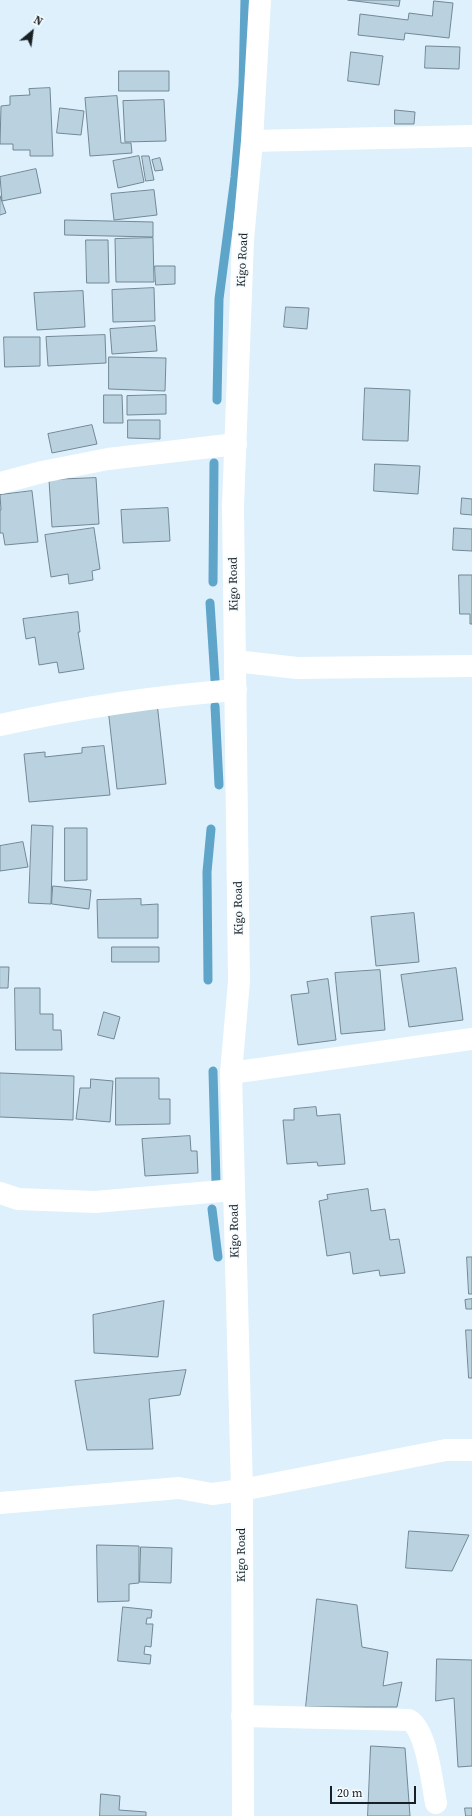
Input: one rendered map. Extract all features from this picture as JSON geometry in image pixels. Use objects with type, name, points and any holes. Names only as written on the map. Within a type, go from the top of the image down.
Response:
[{"type":"street","name":"Kigo Road","points":[[243,1816],[242,1490],[232,1073],[239,981],[233,506],[243,240],[252,141],[260,0]]},
{"type":"street","points":[[252,141],[472,136]]},
{"type":"street","points":[[0,483],[42,472],[108,459],[236,444]]},
{"type":"street","points":[[236,661],[297,668],[472,666]]},
{"type":"street","points":[[0,725],[64,711],[195,693],[236,690]]},
{"type":"street","points":[[232,1073],[472,1039]]},
{"type":"street","points":[[0,1193],[18,1199],[95,1202],[234,1190]]},
{"type":"street","points":[[0,1502],[179,1488],[212,1494],[242,1490],[446,1450],[472,1450]]},
{"type":"street","points":[[242,1716],[410,1720],[416,1724],[424,1741],[436,1803]]},
{"type":"building","points":[[348,0],[400,0],[399,6]]},
{"type":"building","points":[[434,1],[453,3],[449,38],[405,33],[404,40],[358,35],[360,14],[408,20],[409,13],[432,16]]},
{"type":"building","points":[[426,46],[460,47],[459,69],[425,68]]},
{"type":"building","points":[[351,52],[383,56],[379,85],[348,81]]},
{"type":"building","points":[[119,71],[169,71],[169,91],[119,91]]},
{"type":"building","points":[[50,88],[53,156],[30,156],[30,150],[13,150],[13,144],[0,144],[1,106],[10,105],[10,96],[30,95],[29,89]]},
{"type":"building","points":[[117,96],[121,143],[131,143],[132,153],[90,156],[85,98]]},
{"type":"building","points":[[164,100],[166,141],[125,142],[123,101]]},
{"type":"building","points":[[60,108],[84,111],[81,135],[57,133]]},
{"type":"building","points":[[395,110],[415,112],[414,124],[395,124]]},
{"type":"building","points":[[139,156],[144,182],[118,188],[113,161]]},
{"type":"building","points":[[142,156],[149,156],[154,180],[146,181]]},
{"type":"building","points":[[160,158],[163,170],[155,171],[152,160]]},
{"type":"building","points":[[36,169],[41,193],[2,201],[0,177]]},
{"type":"building","points":[[154,190],[157,215],[114,220],[111,194]]},
{"type":"building","points":[[0,196],[6,213],[0,215]]},
{"type":"building","points":[[65,220],[153,222],[153,237],[65,235]]},
{"type":"building","points":[[153,238],[154,282],[116,282],[115,239]]},
{"type":"building","points":[[86,240],[108,240],[109,283],[87,283]]},
{"type":"building","points":[[155,266],[175,266],[175,284],[156,285]]},
{"type":"building","points":[[154,288],[155,321],[113,322],[112,290]]},
{"type":"building","points":[[83,291],[85,327],[37,330],[34,293]]},
{"type":"building","points":[[286,307],[309,308],[307,329],[284,327]]},
{"type":"building","points":[[155,326],[157,351],[112,354],[110,329]]},
{"type":"building","points":[[105,335],[106,363],[48,366],[46,337]]},
{"type":"building","points":[[4,337],[40,337],[40,366],[5,367]]},
{"type":"building","points":[[109,357],[166,358],[165,391],[109,389]]},
{"type":"building","points":[[365,388],[410,390],[408,441],[363,440]]},
{"type":"building","points":[[104,395],[122,395],[123,423],[104,423]]},
{"type":"building","points":[[166,395],[166,414],[127,415],[127,396]]},
{"type":"building","points":[[128,420],[160,420],[160,439],[128,438]]},
{"type":"building","points":[[92,425],[97,444],[52,453],[48,434]]},
{"type":"building","points":[[375,464],[420,466],[418,494],[374,491]]},
{"type":"building","points":[[96,478],[99,524],[52,527],[49,480]]},
{"type":"building","points":[[32,491],[38,542],[5,545],[3,533],[0,533],[0,495]]},
{"type":"building","points":[[462,498],[472,499],[472,515],[461,514]]},
{"type":"building","points":[[168,508],[170,541],[123,543],[121,510]]},
{"type":"building","points":[[94,528],[100,569],[92,571],[93,580],[69,584],[68,574],[51,577],[45,535]]},
{"type":"building","points":[[454,528],[472,529],[472,551],[453,550]]},
{"type":"building","points":[[459,575],[472,575],[472,624],[470,624],[470,614],[460,614]]},
{"type":"building","points":[[78,612],[80,632],[78,632],[84,669],[59,673],[57,662],[39,665],[35,637],[26,639],[23,619]]},
{"type":"building","points":[[157,703],[166,784],[117,789],[108,708]]},
{"type":"building","points":[[104,746],[110,795],[29,802],[24,754],[45,752],[45,757],[82,753],[82,748]]},
{"type":"building","points":[[32,825],[53,826],[51,904],[29,903]]},
{"type":"building","points":[[65,828],[87,828],[87,880],[65,881]]},
{"type":"building","points":[[23,842],[28,867],[0,871],[0,846]]},
{"type":"building","points":[[53,886],[91,890],[89,909],[52,904]]},
{"type":"building","points":[[141,899],[141,905],[158,904],[158,938],[98,938],[97,900]]},
{"type":"building","points":[[414,913],[419,962],[376,966],[371,917]]},
{"type":"building","points":[[112,947],[159,947],[159,962],[112,962]]},
{"type":"building","points":[[0,967],[9,967],[8,988],[0,988]]},
{"type":"building","points":[[456,968],[463,1020],[409,1027],[401,975]]},
{"type":"building","points":[[380,970],[385,1030],[341,1034],[335,973]]},
{"type":"building","points":[[328,979],[336,1040],[298,1045],[291,995],[309,993],[307,982]]},
{"type":"building","points":[[15,988],[40,988],[40,1014],[53,1014],[53,1030],[61,1030],[62,1050],[16,1050]]},
{"type":"building","points":[[104,1012],[120,1017],[114,1039],[98,1035]]},
{"type":"building","points":[[0,1073],[74,1076],[73,1120],[0,1117]]},
{"type":"building","points":[[116,1078],[159,1078],[159,1099],[170,1099],[170,1124],[116,1125]]},
{"type":"building","points":[[91,1079],[113,1081],[110,1122],[76,1119],[80,1088],[90,1088]]},
{"type":"building","points":[[316,1107],[317,1116],[340,1114],[345,1164],[318,1166],[317,1162],[287,1164],[283,1120],[294,1120],[294,1109]]},
{"type":"building","points":[[190,1136],[191,1151],[197,1151],[198,1173],[145,1176],[142,1139]]},
{"type":"building","points":[[368,1189],[371,1211],[385,1209],[390,1240],[399,1239],[405,1273],[380,1276],[379,1270],[353,1274],[350,1252],[327,1256],[319,1201],[328,1199],[327,1195]]},
{"type":"building","points":[[467,1257],[472,1257],[472,1294],[469,1294]]},
{"type":"building","points":[[472,1299],[472,1309],[466,1309],[465,1300]]},
{"type":"building","points":[[164,1301],[158,1357],[94,1353],[93,1315]]},
{"type":"building","points":[[466,1330],[472,1330],[472,1378],[469,1378]]},
{"type":"building","points":[[186,1370],[180,1395],[149,1399],[153,1449],[87,1450],[75,1381]]},
{"type":"building","points":[[409,1531],[469,1535],[452,1571],[406,1568]]},
{"type":"building","points":[[97,1545],[139,1546],[139,1583],[129,1584],[129,1601],[98,1602]]},
{"type":"building","points":[[141,1547],[172,1548],[171,1583],[140,1582]]},
{"type":"building","points":[[317,1599],[357,1605],[362,1647],[388,1652],[383,1686],[402,1682],[397,1707],[306,1707]]},
{"type":"building","points":[[123,1607],[152,1610],[151,1618],[147,1618],[146,1624],[153,1624],[151,1647],[145,1646],[144,1654],[151,1655],[150,1664],[118,1661]]},
{"type":"building","points":[[437,1659],[472,1660],[472,1766],[458,1767],[454,1698],[436,1701]]},
{"type":"building","points":[[371,1746],[405,1748],[410,1816],[368,1816]]},
{"type":"building","points":[[101,1794],[120,1796],[119,1810],[146,1812],[146,1816],[100,1816]]},
{"type":"building","points":[[465,1808],[472,1808],[472,1816],[466,1816]]},
{"type":"waterway","points":[[217,400],[219,299],[235,177],[243,85],[245,0]]},
{"type":"waterway","points":[[213,582],[214,463]]},
{"type":"waterway","points":[[210,603],[215,680]]},
{"type":"waterway","points":[[215,706],[219,785]]},
{"type":"waterway","points":[[208,980],[207,872],[211,829]]},
{"type":"waterway","points":[[213,1071],[216,1183]]},
{"type":"waterway","points":[[212,1209],[218,1257]]}]
